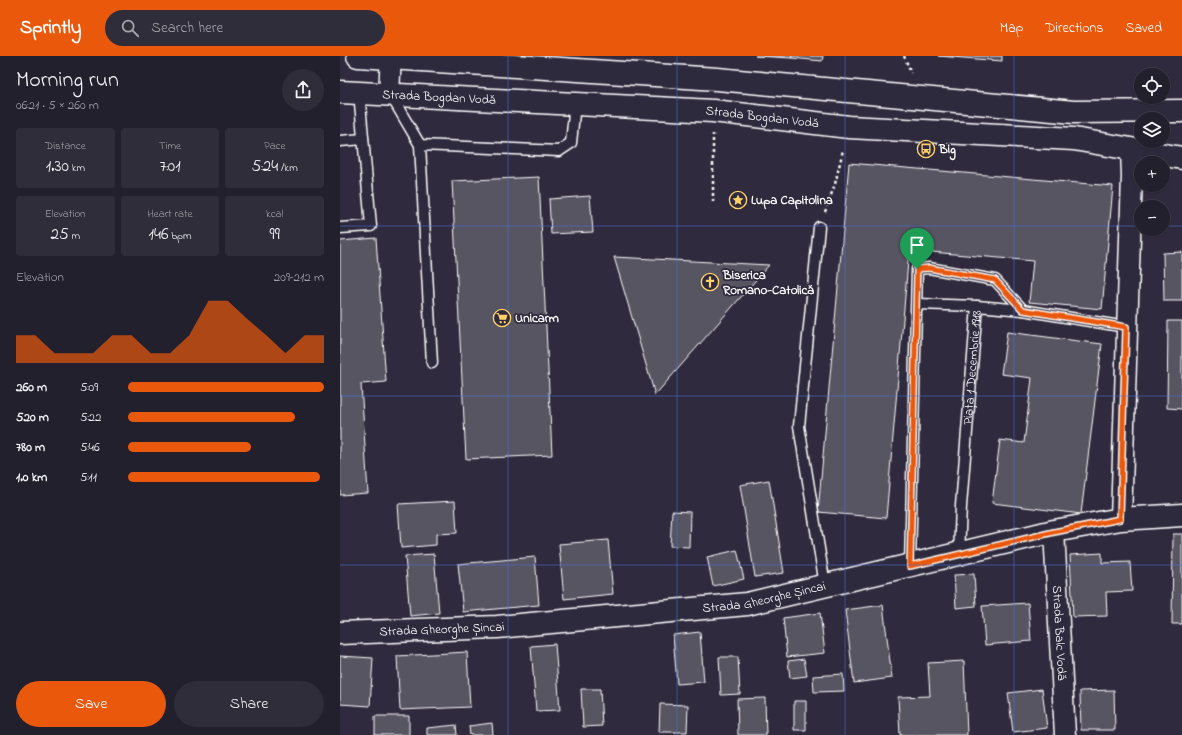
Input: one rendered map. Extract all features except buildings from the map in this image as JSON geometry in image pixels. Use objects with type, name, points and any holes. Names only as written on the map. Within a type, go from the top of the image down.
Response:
[{"type":"main road","points":[[358,56],[717,79],[1074,112],[1182,111]]},
{"type":"main road","name":"Strada Bogdan Vodă","points":[[349,92],[713,111],[849,127],[1074,139],[1182,158]]},
{"type":"main road","name":"Strada Gheorghe Șincai","points":[[340,633],[497,627],[747,604],[1054,532],[1120,519],[1182,516]]},
{"type":"street","points":[[389,93],[391,57]]},
{"type":"street","points":[[1120,519],[1132,176],[1131,150]]},
{"type":"street","name":"Strada Balc Vodă","points":[[1054,532],[1065,735]]},
{"type":"lane","points":[[340,228],[371,226],[363,139],[349,92]]},
{"type":"lane","points":[[389,93],[420,144],[432,363]]},
{"type":"lane","points":[[420,144],[559,151],[571,144],[575,104]]},
{"type":"lane","points":[[340,141],[363,139]]},
{"type":"lane","points":[[819,228],[799,426],[825,585]]},
{"type":"lane","points":[[910,566],[917,269],[929,268],[995,280],[1023,310]]},
{"type":"lane","points":[[916,304],[978,306]]},
{"type":"lane","name":"Piața 1 Decembrie 1918","points":[[959,554],[960,506],[978,306],[1023,310],[1126,327]]},
{"type":"path","points":[[713,111],[713,202]]},
{"type":"path","points":[[819,228],[835,184],[849,127]]},
{"type":"place","name":"Big","points":[[926,149]]},
{"type":"place","name":"Lupa Capitolina","points":[[738,200]]},
{"type":"place","name":"Biserica Romano-Catolică","points":[[710,282]]},
{"type":"place","name":"Unicarm","points":[[502,318]]},
{"type":"route","points":[[929,268],[995,280],[1023,310],[1126,327],[1120,519],[1054,532],[910,566],[917,269],[929,268]]}]
